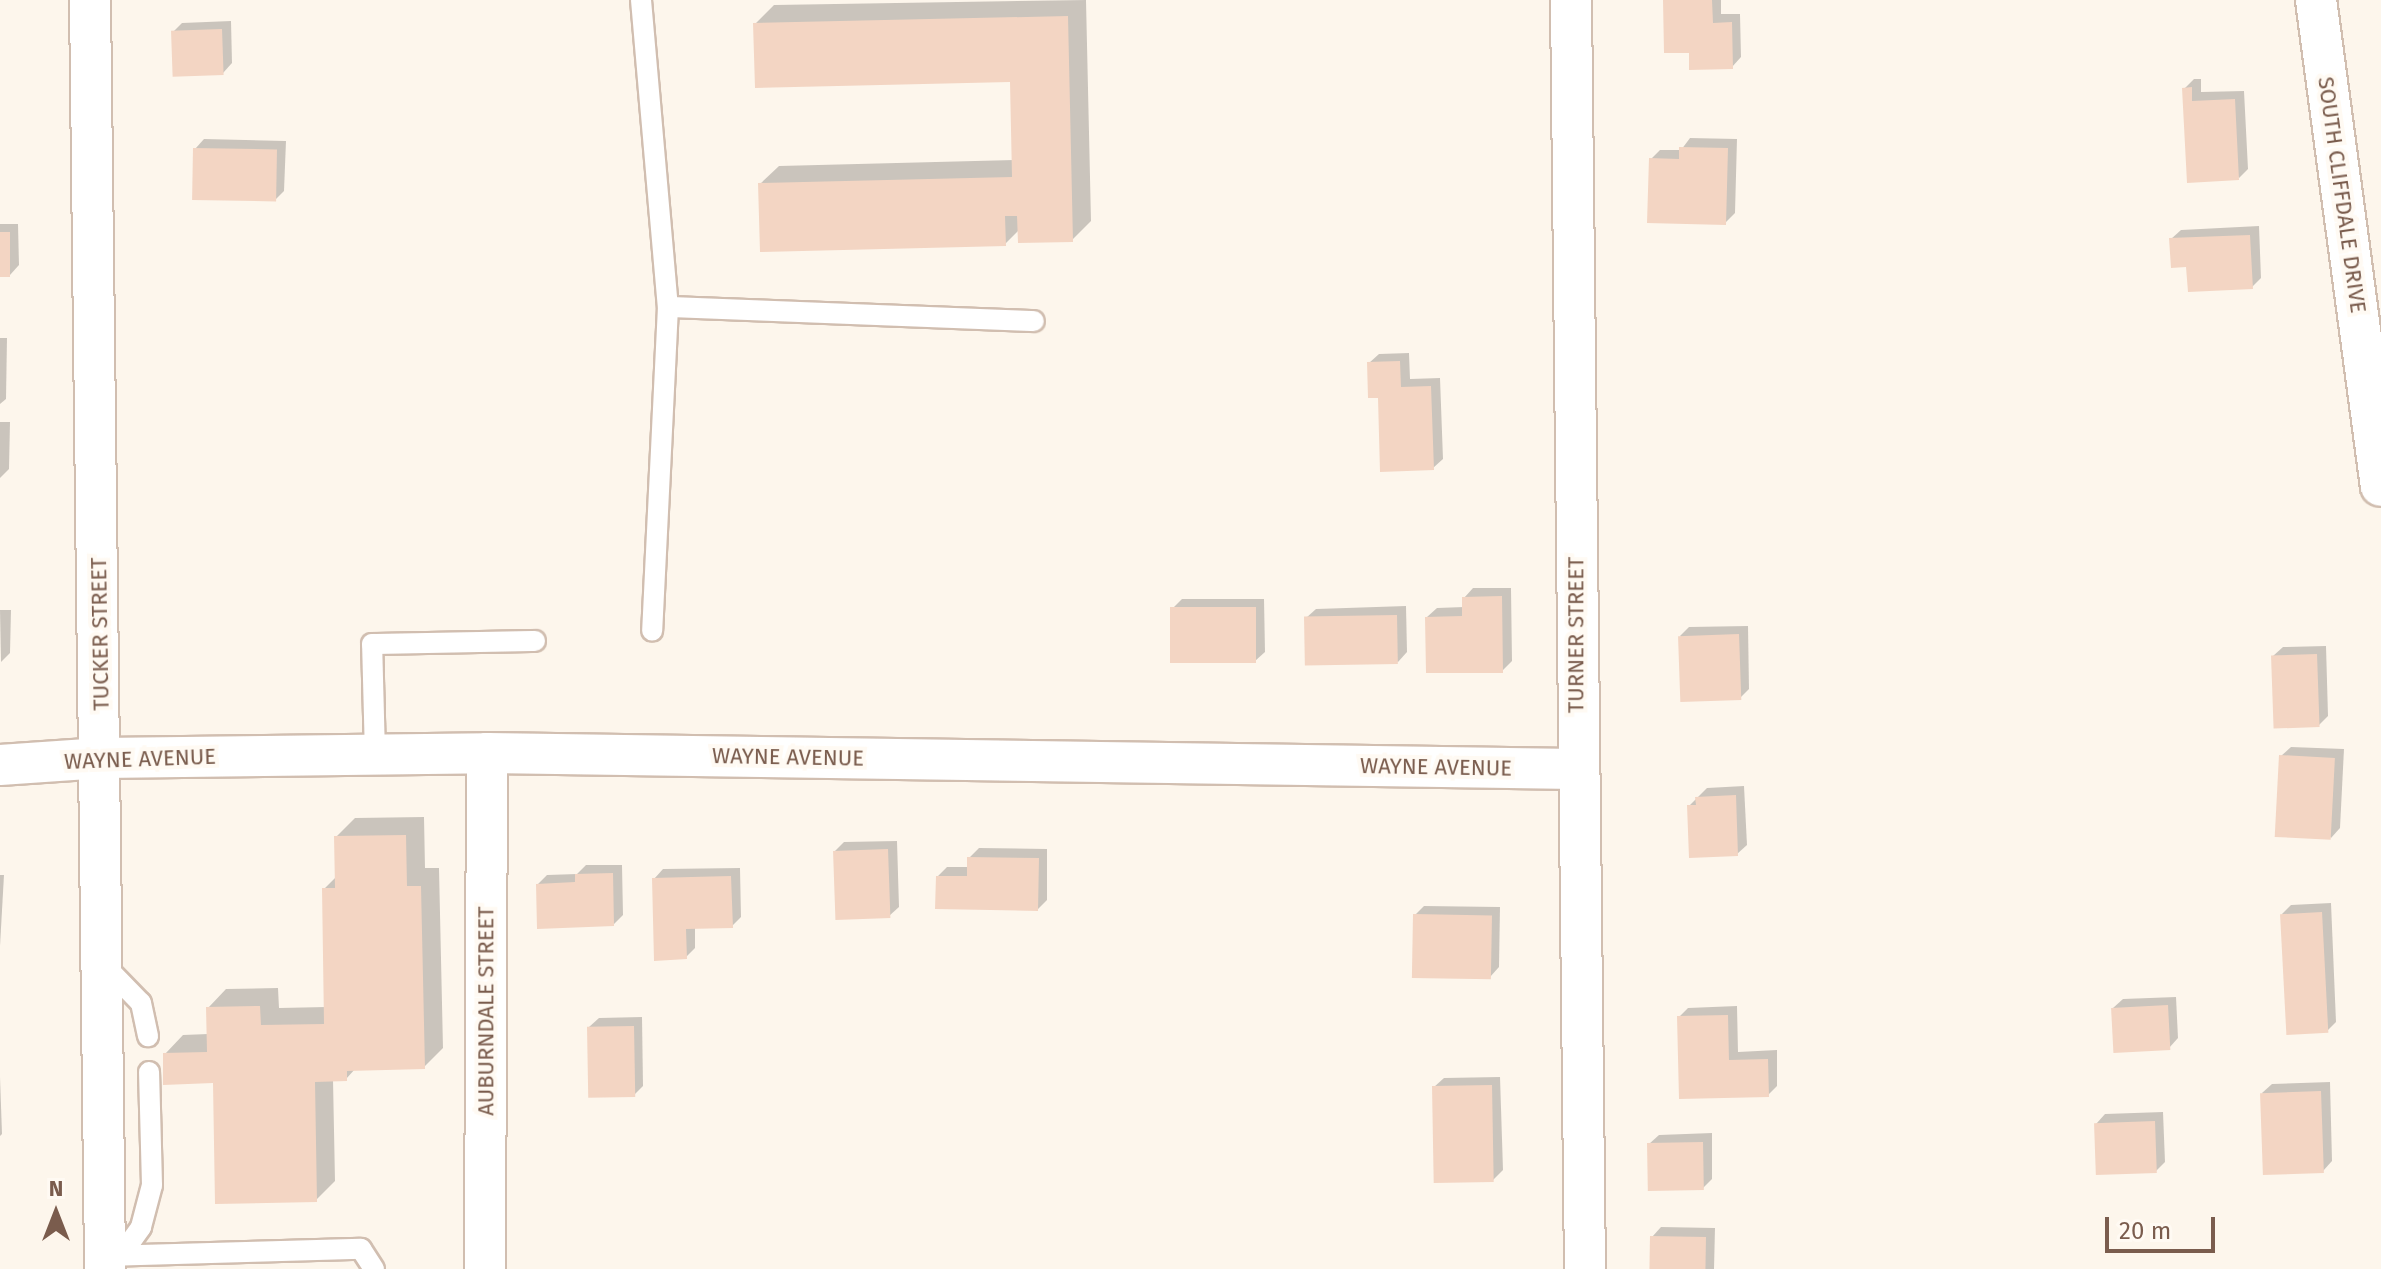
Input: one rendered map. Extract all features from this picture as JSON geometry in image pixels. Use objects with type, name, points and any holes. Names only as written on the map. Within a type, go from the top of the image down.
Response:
[{"type":"street","name":"TUCKER STREET","points":[[90,0],[111,1260]]},
{"type":"street","name":"TURNER STREET","points":[[1571,0],[1576,769],[1585,1269]]},
{"type":"street","name":"SOUTH CLIFFDALE DRIVE","points":[[2316,0],[2381,486]]},
{"type":"street","name":"WAYNE AVENUE","points":[[0,765],[102,758],[487,753],[1576,769]]},
{"type":"street","name":"AUBURNDALE STREET","points":[[485,1269],[487,753]]},
{"type":"lane","points":[[641,0],[668,307],[652,631]]},
{"type":"lane","points":[[668,307],[1034,321]]},
{"type":"lane","points":[[375,755],[372,644],[535,641]]},
{"type":"lane","points":[[104,965],[141,1003],[148,1036]]},
{"type":"lane","points":[[111,1260],[141,1227],[152,1185],[149,1072]]},
{"type":"lane","points":[[111,1260],[361,1249],[374,1269]]},
{"type":"building","points":[[1663,0],[1712,0],[1713,23],[1732,22],[1733,69],[1689,70],[1689,53],[1664,53]]},
{"type":"building","points":[[1068,16],[1073,242],[1018,243],[1017,216],[1005,216],[1006,246],[760,252],[758,183],[1012,177],[1010,82],[755,88],[753,23]]},
{"type":"building","points":[[222,29],[224,75],[173,77],[171,31]]},
{"type":"building","points":[[2192,87],[2192,101],[2235,99],[2239,180],[2187,183],[2182,88]]},
{"type":"building","points":[[1679,147],[1728,148],[1726,225],[1647,223],[1649,158],[1679,159]]},
{"type":"building","points":[[193,148],[277,149],[276,201],[192,200]]},
{"type":"building","points":[[0,232],[10,232],[10,277],[0,277]]},
{"type":"building","points":[[2250,235],[2253,289],[2188,292],[2186,267],[2171,268],[2169,238]]},
{"type":"building","points":[[1400,361],[1401,387],[1431,386],[1434,470],[1380,472],[1378,398],[1368,398],[1367,362]]},
{"type":"building","points":[[1502,596],[1503,673],[1426,673],[1425,617],[1462,616],[1462,597]]},
{"type":"building","points":[[1170,607],[1256,607],[1256,663],[1170,663]]},
{"type":"building","points":[[1397,615],[1398,664],[1305,666],[1304,617]]},
{"type":"building","points":[[1739,634],[1741,700],[1680,702],[1678,636]]},
{"type":"building","points":[[2317,654],[2320,727],[2274,729],[2271,656]]},
{"type":"building","points":[[2279,755],[2335,758],[2331,840],[2275,837]]},
{"type":"building","points":[[1736,795],[1738,856],[1689,858],[1687,805],[1696,805],[1695,797]]},
{"type":"building","points":[[406,835],[407,886],[421,886],[425,1069],[347,1071],[347,1081],[315,1082],[317,1202],[215,1204],[213,1083],[163,1085],[163,1053],[207,1052],[206,1007],[260,1006],[261,1025],[324,1024],[322,888],[335,888],[334,836]]},
{"type":"building","points":[[888,849],[890,918],[835,920],[833,851]]},
{"type":"building","points":[[967,857],[1039,858],[1038,911],[935,909],[936,876],[967,876]]},
{"type":"building","points":[[613,873],[614,926],[537,929],[536,884],[575,882],[575,874]]},
{"type":"building","points":[[731,876],[733,928],[686,929],[687,959],[654,961],[652,878]]},
{"type":"building","points":[[2322,912],[2328,1033],[2286,1035],[2280,914]]},
{"type":"building","points":[[1413,914],[1492,915],[1491,979],[1412,978]]},
{"type":"building","points":[[2168,1005],[2170,1050],[2113,1053],[2111,1008]]},
{"type":"building","points":[[1728,1015],[1729,1060],[1768,1059],[1769,1097],[1679,1099],[1677,1016]]},
{"type":"building","points":[[634,1026],[635,1097],[588,1098],[587,1027]]},
{"type":"building","points":[[1492,1085],[1494,1182],[1434,1183],[1432,1086]]},
{"type":"building","points":[[2321,1091],[2324,1173],[2263,1175],[2260,1093]]},
{"type":"building","points":[[2155,1121],[2157,1173],[2096,1175],[2094,1123]]},
{"type":"building","points":[[1703,1142],[1704,1190],[1648,1191],[1647,1143]]},
{"type":"building","points":[[1650,1236],[1706,1237],[1705,1269],[1649,1269]]}]
